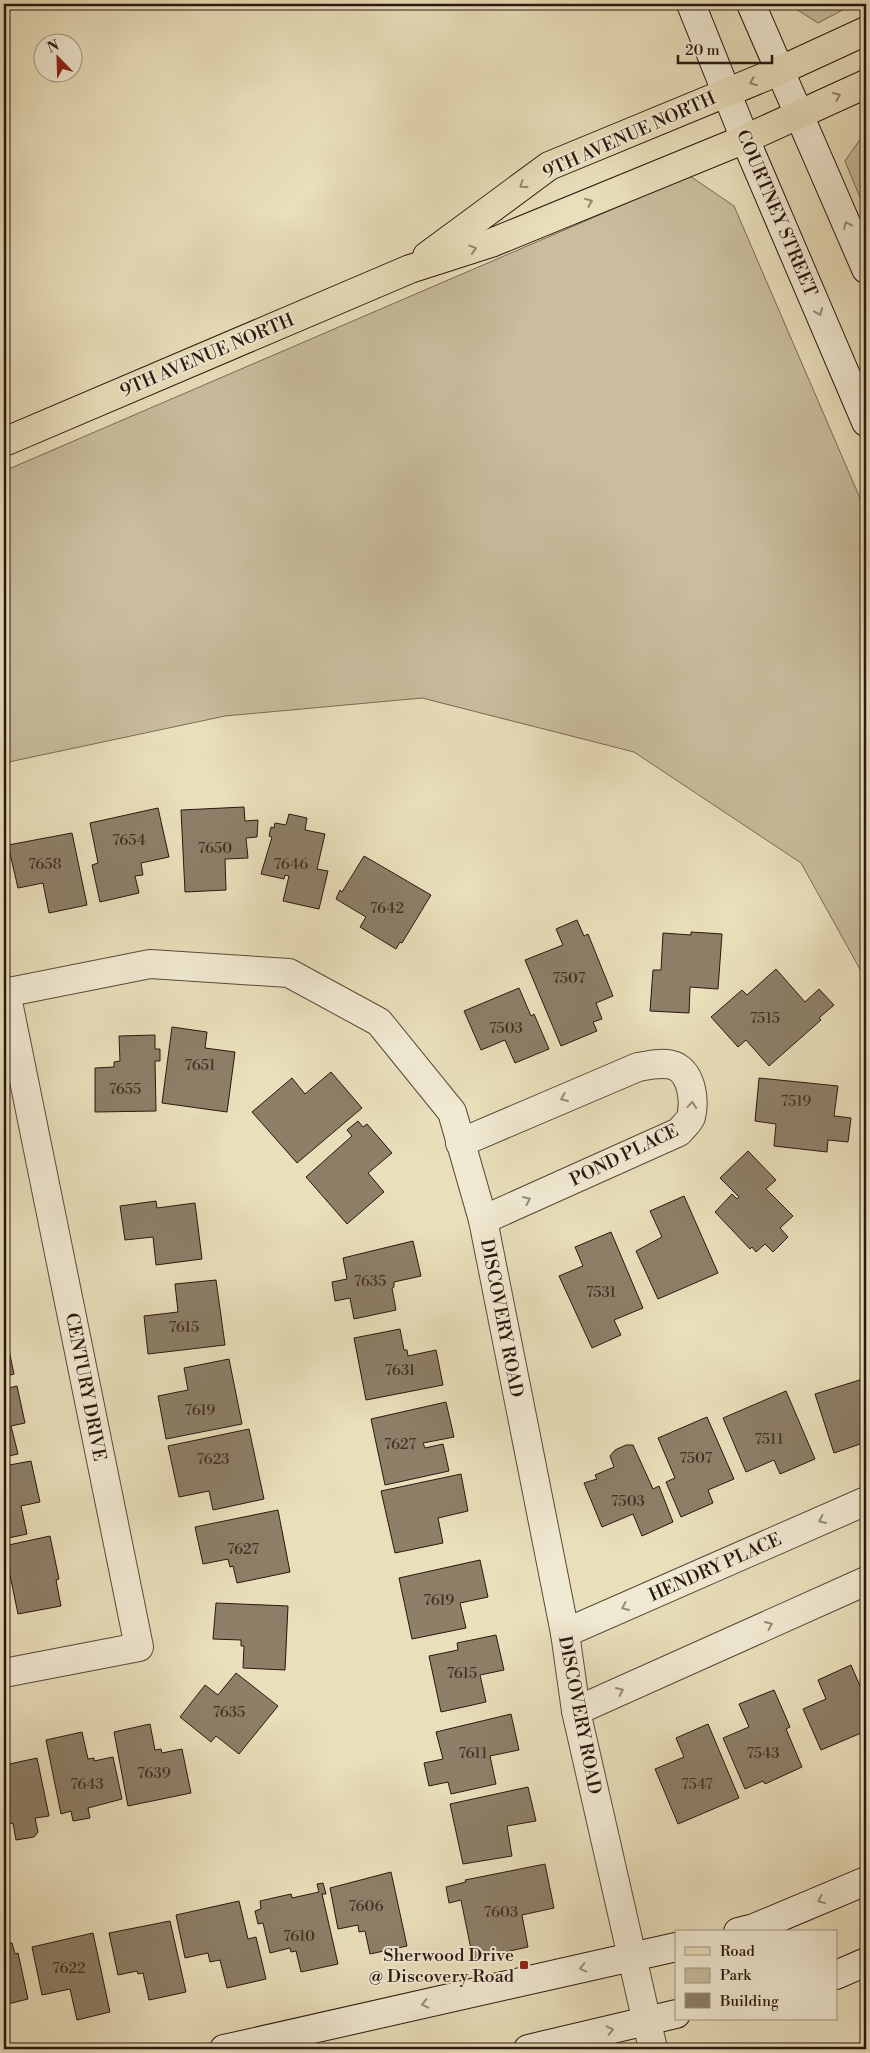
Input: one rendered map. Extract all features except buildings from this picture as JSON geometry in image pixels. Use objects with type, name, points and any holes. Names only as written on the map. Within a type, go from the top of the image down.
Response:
[{"type":"main road","name":"9TH AVENUE NORTH","points":[[410,269],[549,166],[779,71],[866,31]]},
{"type":"main road","name":"9TH AVENUE NORTH","points":[[4,442],[410,269],[491,243],[745,139],[866,84]]},
{"type":"street","name":"COURTNEY STREET","points":[[691,4],[745,139],[866,422]]},
{"type":"street","points":[[752,4],[779,71],[866,269]]},
{"type":"street","name":"DISCOVERY ROAD","points":[[5,992],[150,964],[289,973],[379,1022],[452,1112],[483,1220],[565,1634],[576,1711],[653,2049]]},
{"type":"street","name":"CENTURY DRIVE","points":[[4,1673],[139,1647],[5,992]]},
{"type":"street","name":"POND PLACE","points":[[460,1143],[638,1067],[660,1064],[677,1067],[688,1081],[693,1098],[690,1118],[679,1132],[483,1220]]},
{"type":"street","name":"HENDRY PLACE","points":[[565,1634],[866,1501]]},
{"type":"street","points":[[576,1711],[866,1581]]},
{"type":"street","points":[[746,1930],[866,1881]]},
{"type":"street","points":[[231,2049],[675,1947]]},
{"type":"street","points":[[838,1974],[866,1962]]},
{"type":"street","points":[[528,2049],[675,2014]]},
{"type":"green space","points":[[788,4],[854,4],[818,23]]},
{"type":"green space","points":[[866,131],[866,212],[845,161]]},
{"type":"green space","points":[[690,176],[734,206],[866,512],[866,980],[801,863],[634,752],[422,698],[225,716],[4,763],[4,471]]},
{"type":"place","name":"Sherwood Drive @ Discovery Road","points":[[524,1965]]}]
